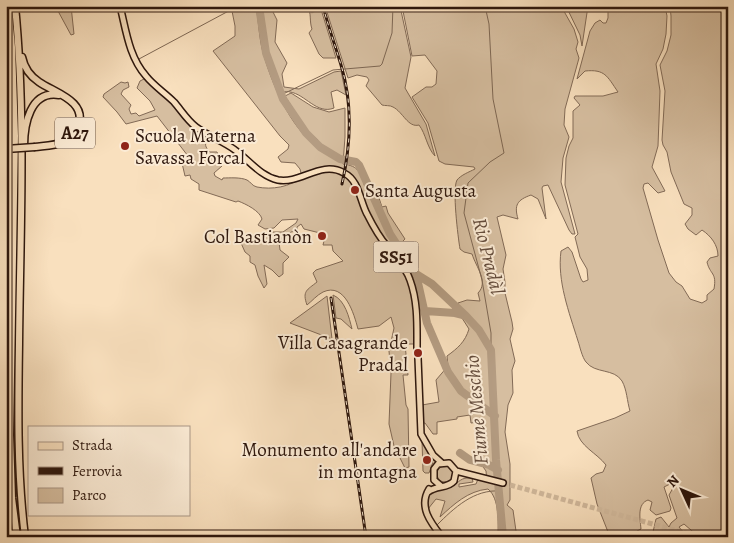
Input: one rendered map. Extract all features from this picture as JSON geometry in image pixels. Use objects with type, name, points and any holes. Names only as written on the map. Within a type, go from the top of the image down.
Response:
[{"type":"highway","points":[[8,6],[12,47],[15,136],[10,435],[12,498],[17,537]]},
{"type":"highway","name":"A27","points":[[15,6],[19,44],[21,198],[18,383],[20,498],[25,537]]},
{"type":"highway","name":"A27","points":[[6,149],[59,144],[74,134],[79,122],[78,110],[71,101],[39,82],[31,75],[23,62],[19,44]]},
{"type":"highway","name":"A27","points":[[21,198],[26,127],[32,107],[43,96],[54,94],[65,97]]},
{"type":"highway","points":[[6,244],[11,298]]},
{"type":"main road","name":"SS51","points":[[120,6],[126,37],[133,55],[144,74],[196,127],[236,150],[261,172],[276,179],[289,180],[327,169],[338,170],[355,183],[362,203],[376,230],[410,278],[416,306],[418,348]]},
{"type":"main road","points":[[418,358],[422,434],[433,455],[436,466]]},
{"type":"main road","points":[[433,455],[442,463]]},
{"type":"main road","points":[[442,537],[427,515],[425,503],[434,480],[433,472],[436,466],[442,463],[449,463],[456,470],[502,482]]},
{"type":"main road","points":[[456,470],[456,478]]},
{"type":"main road","points":[[428,492],[435,487],[448,486],[456,478],[474,475]]},
{"type":"main road","points":[[434,480],[441,486]]},
{"type":"green space","points":[[57,6],[71,6],[74,34],[71,35]]},
{"type":"green space","points":[[243,6],[256,6],[262,50],[272,80],[290,116],[306,137],[315,145],[318,140],[307,131],[285,96],[291,93],[313,107],[329,112],[345,108],[343,164],[356,168],[362,177],[365,187],[370,185],[378,195],[382,207],[386,206],[388,213],[405,239],[391,253],[399,263],[412,287],[417,344],[405,344],[408,375],[403,375],[408,409],[409,467],[405,468],[394,446],[389,424],[391,373],[389,351],[394,328],[391,317],[379,326],[358,329],[351,308],[343,295],[331,290],[321,293],[307,305],[306,291],[317,282],[313,273],[316,270],[343,261],[333,251],[332,245],[323,245],[324,234],[304,229],[301,224],[297,227],[297,231],[291,232],[279,242],[280,250],[289,257],[283,263],[283,274],[279,277],[264,265],[267,284],[264,288],[255,265],[250,262],[250,256],[245,252],[241,243],[244,241],[255,242],[269,232],[283,232],[296,223],[298,219],[282,220],[274,228],[265,229],[258,225],[262,219],[261,216],[249,206],[199,190],[199,184],[191,179],[190,175],[185,176],[182,163],[187,163],[188,156],[157,116],[126,124],[103,97],[104,94],[121,82],[128,82],[129,87],[123,90],[121,94],[131,105],[129,109],[131,114],[136,113],[139,116],[155,110],[150,101],[137,88],[140,81],[144,79],[165,97],[195,130],[208,138],[206,147],[210,152],[217,152],[222,166],[214,173],[215,176],[222,180],[223,178],[244,179],[255,186],[275,188],[292,183],[302,177],[300,169],[295,163],[281,162],[278,157],[288,149],[289,145],[213,51],[235,36],[232,11]]},
{"type":"green space","points":[[260,6],[270,6],[277,20],[275,42],[287,63],[282,74],[284,87],[299,89],[334,72],[341,71],[346,95],[337,90],[331,92],[334,108],[322,109],[301,96],[282,92],[268,53]]},
{"type":"green space","points":[[307,6],[320,6],[336,58],[323,58],[319,54],[309,33],[312,29]]},
{"type":"green space","points":[[325,6],[366,6],[370,9],[372,6],[400,6],[411,57],[405,88],[426,124],[435,156],[419,125],[409,122],[397,109],[382,105],[366,86],[369,80],[367,77],[357,75],[348,78]]},
{"type":"green space","points":[[402,6],[561,6],[574,29],[578,42],[576,49],[579,58],[565,109],[564,125],[569,137],[563,158],[561,182],[575,234],[572,234],[569,230],[548,185],[542,188],[546,219],[538,199],[531,195],[518,204],[516,210],[518,219],[503,215],[497,217],[506,255],[503,269],[505,293],[512,322],[513,329],[510,339],[515,361],[512,370],[513,393],[508,405],[505,432],[510,464],[510,500],[507,505],[513,510],[516,531],[522,537],[498,537],[495,499],[488,489],[468,495],[440,517],[445,501],[436,499],[428,509],[427,500],[431,492],[451,487],[465,478],[472,478],[473,482],[459,484],[459,487],[476,484],[478,479],[487,482],[486,471],[481,464],[479,422],[471,423],[470,415],[437,422],[437,434],[433,434],[425,423],[422,423],[422,405],[439,402],[436,380],[448,366],[447,356],[461,344],[469,329],[462,318],[459,317],[458,303],[467,300],[480,301],[478,293],[481,289],[482,279],[472,254],[460,249],[456,213],[455,193],[457,180],[475,169],[474,167],[445,164],[439,161],[428,123],[412,97],[426,87],[432,87],[436,84],[437,71],[425,55],[412,56]]},
{"type":"green space","points":[[566,6],[588,6],[582,46],[580,35]]},
{"type":"green space","points":[[613,6],[665,6],[667,16],[666,34],[663,49],[656,64],[660,91],[658,146],[652,167],[665,191],[658,193],[648,183],[644,184],[643,188],[669,273],[682,286],[690,299],[702,303],[707,300],[707,295],[714,289],[715,283],[714,276],[707,262],[710,258],[718,256],[718,252],[713,241],[705,232],[702,230],[696,235],[685,224],[692,215],[692,208],[684,204],[671,172],[667,152],[662,140],[665,91],[660,65],[667,51],[671,35],[670,6],[728,6],[728,537],[699,537],[684,524],[679,527],[687,537],[666,537],[660,533],[653,532],[656,519],[661,517],[669,527],[677,518],[669,495],[673,488],[670,484],[664,487],[671,508],[670,511],[656,515],[650,510],[652,502],[648,500],[644,502],[641,508],[641,529],[637,531],[640,537],[610,537],[597,504],[591,478],[603,472],[606,465],[578,436],[577,431],[630,411],[625,388],[619,377],[590,366],[583,357],[562,285],[560,262],[561,251],[568,247],[572,252],[581,279],[583,282],[588,280],[587,269],[580,257],[575,237],[578,234],[565,185],[566,158],[573,138],[573,111],[580,105],[574,98],[575,96],[603,96],[618,92],[605,75],[597,71],[585,71],[577,79],[590,31],[595,23],[600,20],[606,23],[608,10],[612,9]]},
{"type":"green space","points":[[333,295],[341,301],[348,314],[352,329],[341,319],[336,318]]},
{"type":"green space","points":[[327,296],[332,339],[290,323]]},
{"type":"green space","points":[[422,441],[433,462],[429,473],[423,471]]},
{"type":"green space","points":[[442,466],[448,466],[453,471],[451,480],[442,482],[437,477],[437,471]]},
{"type":"waterway","points":[[139,59],[238,6]]},
{"type":"waterway","name":"Fiume Meschio","points":[[259,6],[266,53],[283,99],[306,133],[320,147],[340,159],[356,162],[359,165],[390,234],[416,274],[432,284],[466,316],[479,330],[491,350],[496,460],[503,537]]},
{"type":"waterway","points":[[302,6],[312,11]]},
{"type":"waterway","points":[[281,95],[333,70],[380,66],[392,33],[393,6]]},
{"type":"waterway","name":"Rio Pradàl","points":[[485,6],[489,24],[493,99],[504,153],[490,162],[468,183],[464,213],[482,280],[491,333],[491,350]]},
{"type":"waterway","points":[[416,274],[427,323],[448,372],[461,391],[495,416]]},
{"type":"waterway","points":[[425,311],[463,315]]},
{"type":"waterway","points":[[460,453],[470,460],[489,465],[498,470]]},
{"type":"waterway","points":[[437,525],[450,512],[473,496],[491,491],[500,491]]},
{"type":"waterway","points":[[428,537],[434,528]]},
{"type":"tunnel","points":[[503,483],[700,537]]},
{"type":"railway","points":[[323,6],[345,80],[349,109],[349,139],[342,184]]},
{"type":"railway","points":[[331,298],[366,537]]},
{"type":"place","name":"Scuola Materna Savassa Forcal","points":[[125,146]]},
{"type":"place","name":"Santa Augusta","points":[[355,190]]},
{"type":"place","name":"Col Bastianòn","points":[[322,236]]},
{"type":"place","name":"Villa Casagrande Pradal","points":[[418,353]]},
{"type":"place","name":"Monumento all'andare in montagna","points":[[427,460]]}]
